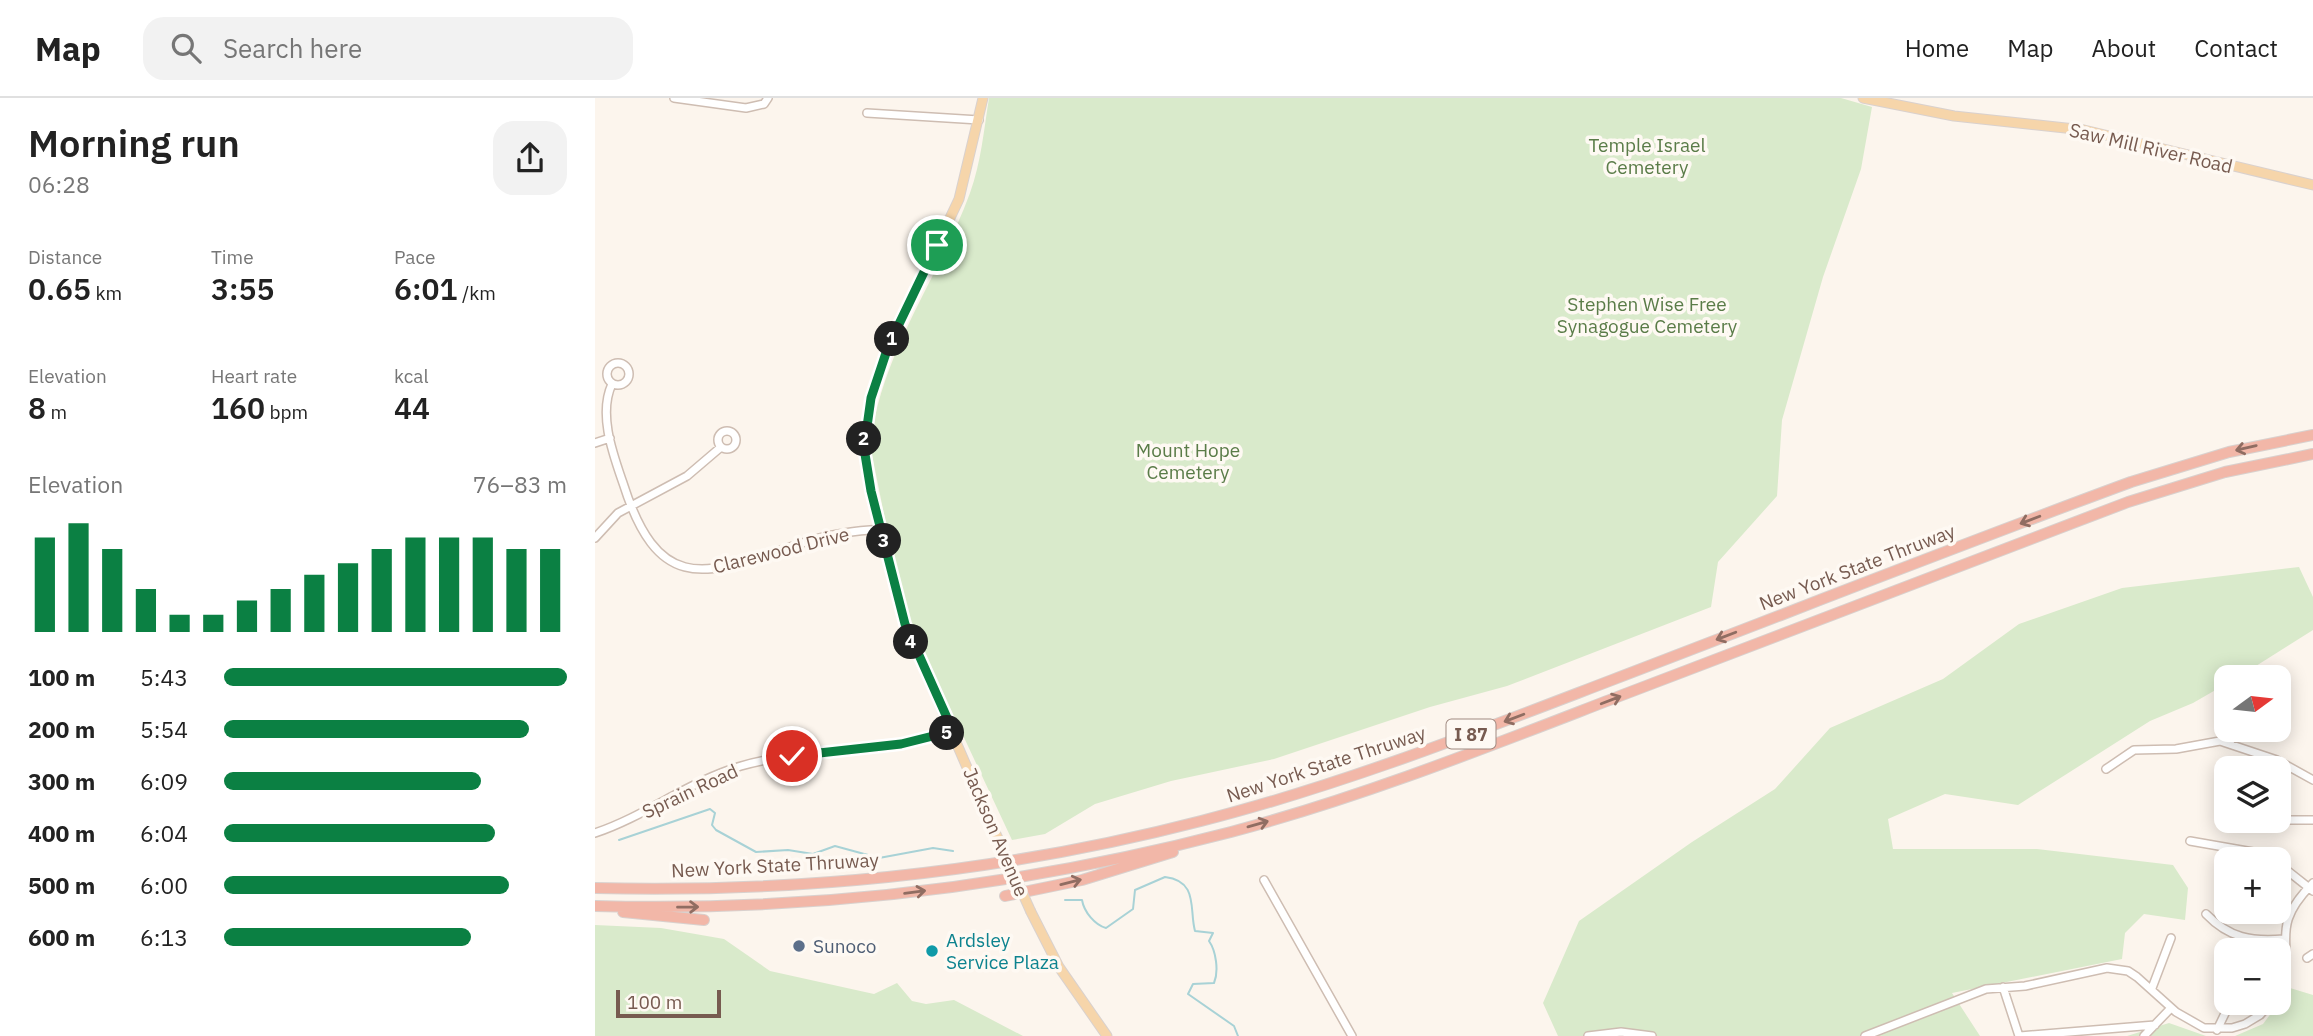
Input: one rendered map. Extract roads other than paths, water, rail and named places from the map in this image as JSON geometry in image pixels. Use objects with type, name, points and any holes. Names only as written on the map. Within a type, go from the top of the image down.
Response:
[{"type":"highway","name":"New York State Thruway","points":[[595,888],[758,887],[922,873],[1073,850],[1247,809],[1416,755],[2155,473],[2229,452],[2313,436]]},
{"type":"highway","name":"New York State Thruway","points":[[595,908],[760,904],[913,892],[1075,867],[1236,830],[1429,769],[2152,493],[2225,472],[2313,454]]},
{"type":"highway","points":[[1005,896],[1082,880],[1236,830]]},
{"type":"highway","points":[[595,908],[704,920]]},
{"type":"main road","name":"Jackson Avenue","points":[[983,98],[959,199],[898,324],[871,398],[864,448],[881,529],[908,633],[1031,912],[1059,967],[1107,1036]]},
{"type":"main road","name":"Saw Mill River Road","points":[[1863,98],[1954,116],[2084,130],[2313,185]]},
{"type":"street","points":[[674,98],[745,108],[764,104],[768,98]]},
{"type":"street","points":[[867,113],[979,120]]},
{"type":"street","name":"Clarewood Drive","points":[[612,384],[606,401],[610,438],[640,530],[654,549],[675,565],[693,570],[734,565],[845,532],[881,529]]},
{"type":"street","points":[[595,443],[610,438]]},
{"type":"street","points":[[595,538],[611,519],[687,476],[721,447]]},
{"type":"street","name":"Sprain Road","points":[[595,833],[703,780],[742,766],[792,756],[901,744],[953,731]]},
{"type":"street","points":[[2106,769],[2134,750],[2176,750],[2229,743],[2277,760],[2313,780]]},
{"type":"street","points":[[2291,820],[2313,821]]},
{"type":"street","points":[[2190,841],[2224,847]]},
{"type":"street","points":[[2284,938],[2291,909],[2312,887],[2291,872]]},
{"type":"street","points":[[1264,880],[1352,1036]]},
{"type":"street","points":[[2206,914],[2218,926],[2246,938]]},
{"type":"street","points":[[2152,988],[2171,938]]},
{"type":"street","points":[[1865,1036],[1979,991],[2025,986],[2107,968],[2128,971],[2152,988],[2171,1008],[2191,1023],[2217,1030],[2232,1028],[2253,1020],[2258,1015]]},
{"type":"street","points":[[2003,987],[2020,1036],[2155,1025]]},
{"type":"street","points":[[2144,1036],[2171,1008]]},
{"type":"street","points":[[2217,1030],[2224,1015]]},
{"type":"street","points":[[1588,1036],[1621,1032],[1653,1036]]},
{"type":"waterway","points":[[619,840],[710,809],[715,813],[712,825],[716,830],[756,852],[788,850],[813,854],[835,846],[879,858],[933,848],[953,851]]},
{"type":"waterway","points":[[1065,900],[1082,900],[1091,917],[1106,928],[1133,909],[1135,890],[1165,877],[1183,884],[1191,898],[1195,931],[1213,933],[1209,941],[1216,961],[1214,983],[1193,984],[1188,994],[1234,1026],[1238,1036]]},
{"type":"place","name":"Sunoco","points":[[799,946]]},
{"type":"place","name":"Ardsley Service Plaza","points":[[932,951]]},
{"type":"park label","name":"Temple Israel Cemetery","points":[[1647,156]]},
{"type":"park label","name":"Stephen Wise Free Synagogue Cemetery","points":[[1647,315]]},
{"type":"park label","name":"Mount Hope Cemetery","points":[[1188,461]]}]
